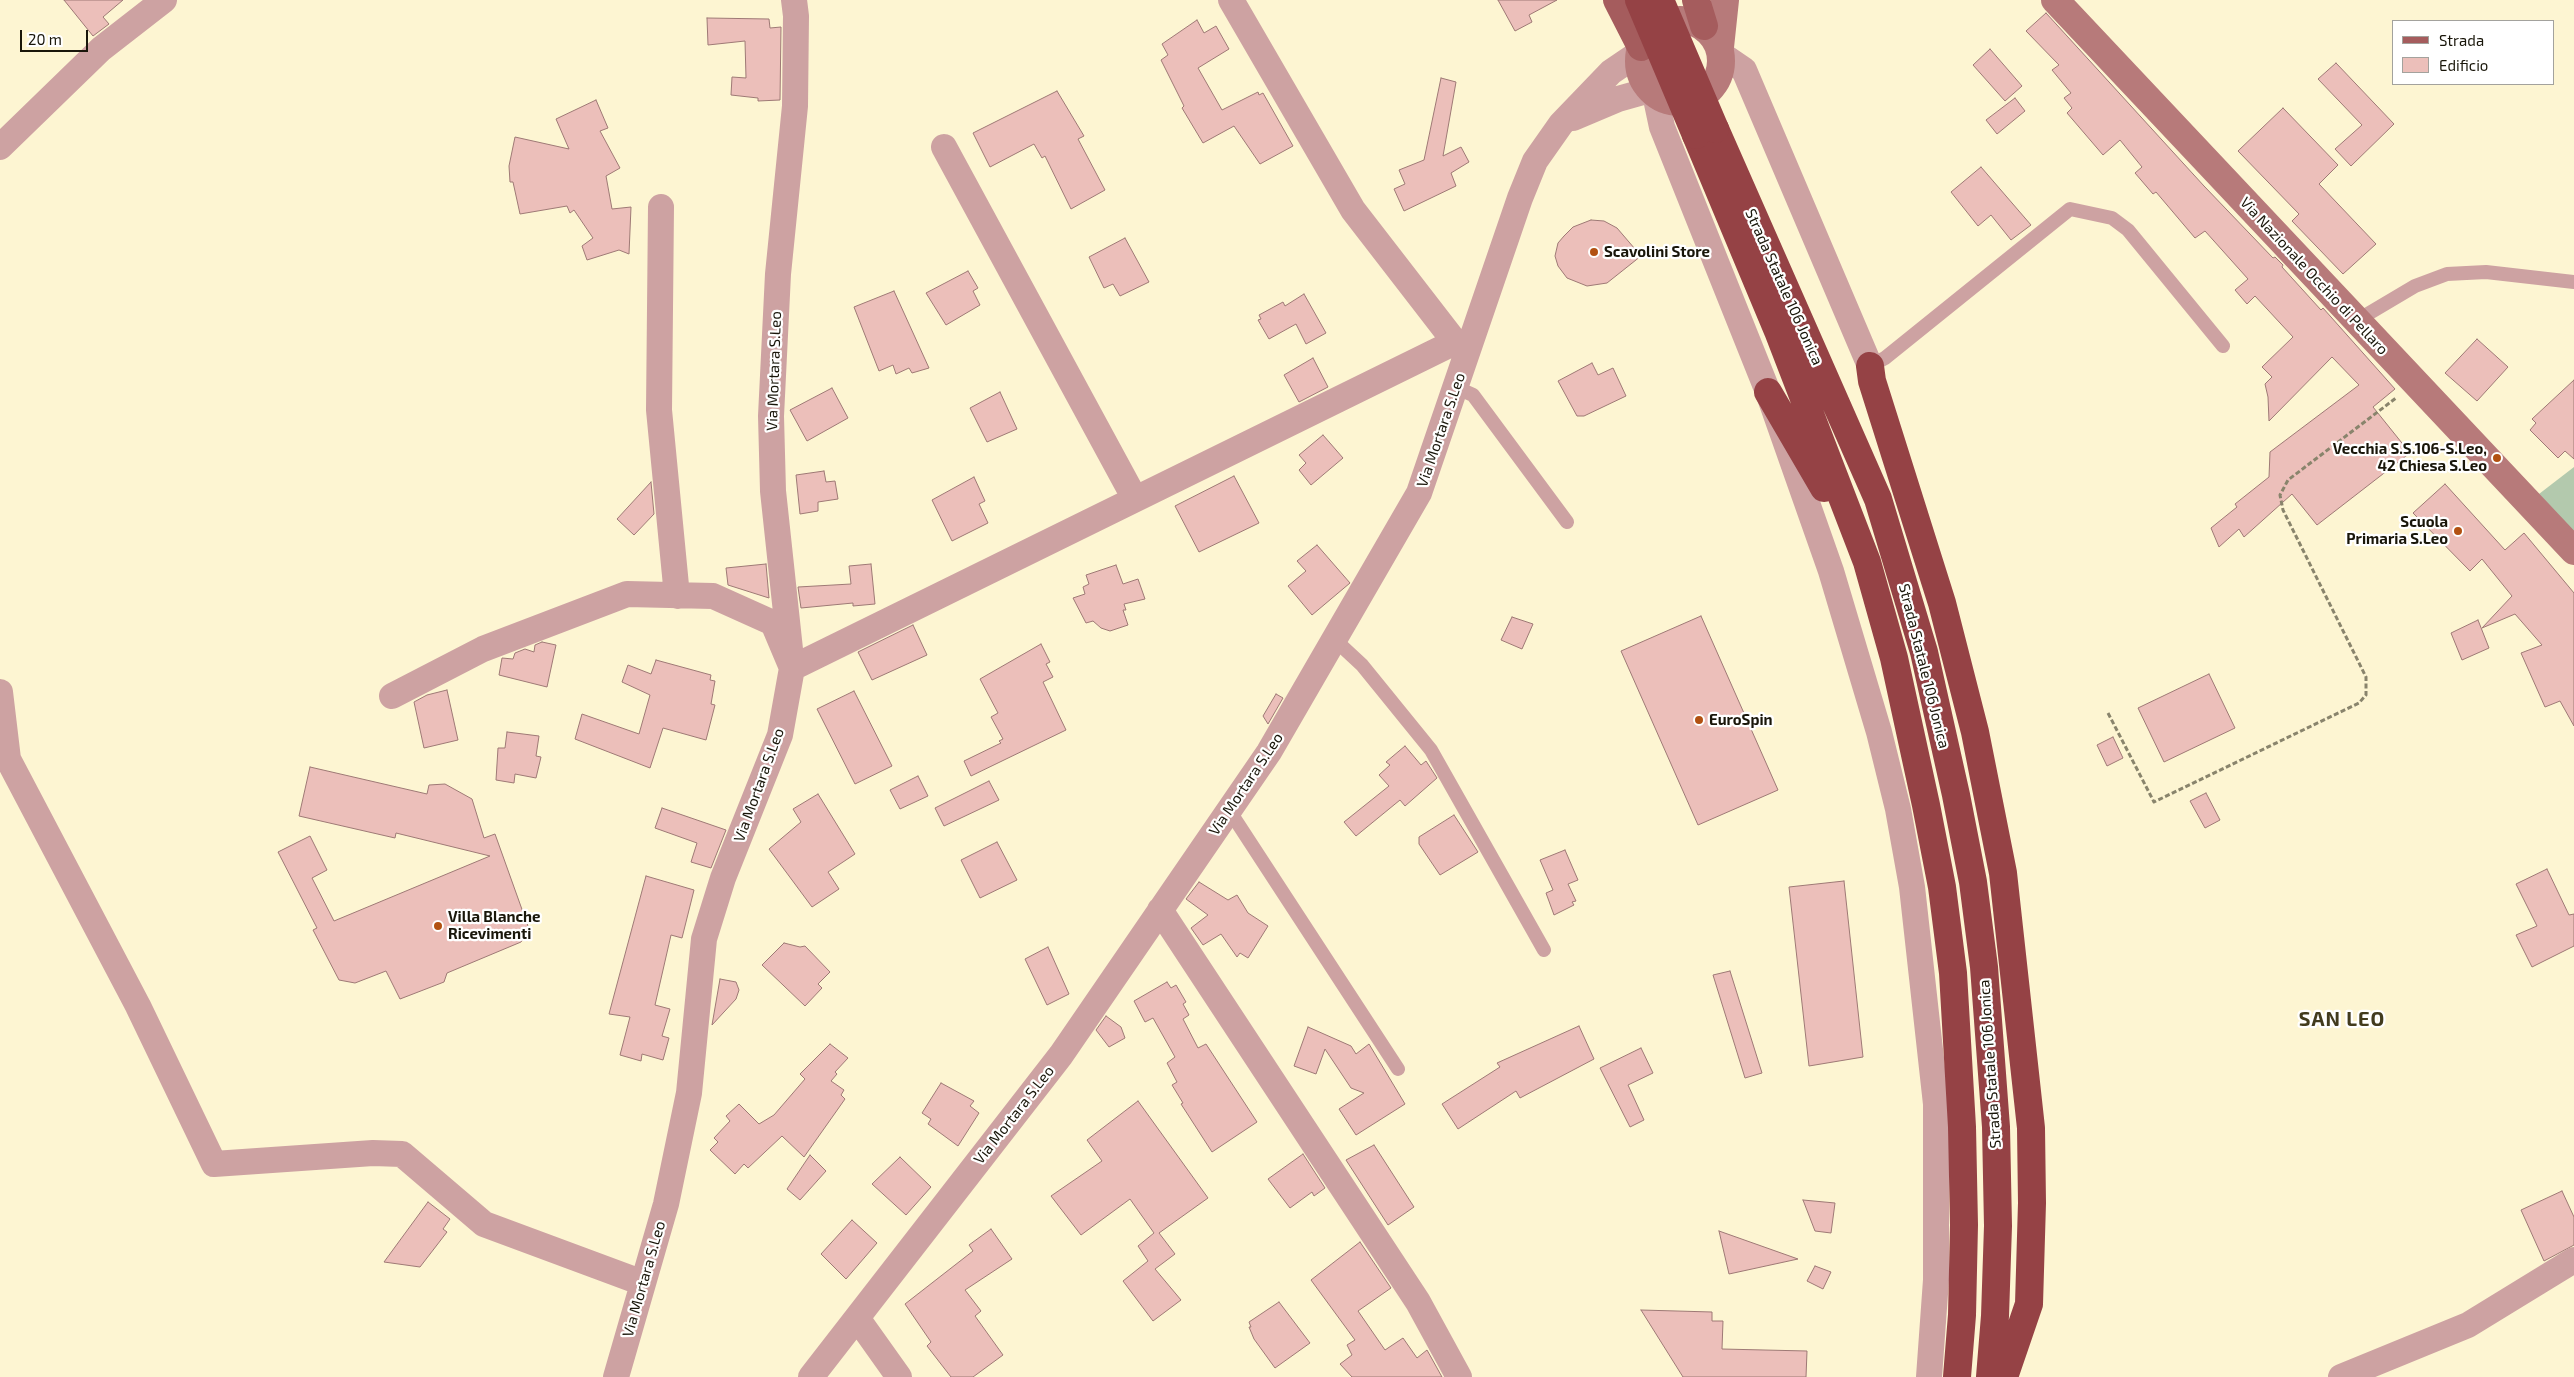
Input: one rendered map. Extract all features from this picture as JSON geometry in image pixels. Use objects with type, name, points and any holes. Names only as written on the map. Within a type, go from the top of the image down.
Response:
[{"type":"highway","name":"Strada Statale 106 Jonica","points":[[1639,0],[1706,132],[1878,499],[1924,652],[1956,794],[1973,882],[1984,967],[1996,1126],[1998,1226],[1990,1377]]},
{"type":"highway","name":"Strada Statale 106 Jonica","points":[[1670,7],[1706,132],[1778,331],[1867,562],[1894,658],[1926,805],[1942,887],[1953,973],[1962,1126],[1964,1224],[1962,1315],[1957,1377]]},
{"type":"highway","points":[[1870,366],[1872,381],[1942,602],[1975,732],[2003,873],[2031,1128],[2032,1203],[2029,1304],[2004,1377]]},
{"type":"highway","points":[[1768,392],[1867,562]]},
{"type":"main road","points":[[1617,0],[1640,50]]},
{"type":"main road","points":[[1696,0],[1715,43]]},
{"type":"street","points":[[0,148],[101,49],[164,0]]},
{"type":"street","name":"Via Mortara S.Leo","points":[[616,1377],[666,1204],[689,1094],[704,940],[723,878],[780,735],[792,668],[773,491],[771,416],[778,274],[795,106],[796,16],[794,0]]},
{"type":"street","points":[[392,696],[483,649],[628,594],[713,596],[773,623],[792,668],[1135,499],[1462,344],[1353,210],[1231,0]]},
{"type":"street","points":[[1561,124],[1602,105],[1653,92],[1663,98],[1682,102],[1701,96],[1716,83],[1721,69],[1715,43],[1726,0]]},
{"type":"street","name":"Via Nazionale Occhio di Pellaro","points":[[2055,0],[2415,384],[2532,505],[2574,552]]},
{"type":"street","points":[[1870,366],[1744,70],[1715,43],[1682,19],[1670,7],[1640,50],[1640,73],[1653,92],[1662,127],[1768,392],[1831,572],[1879,732],[1898,809],[1912,887],[1936,1104],[1936,1280],[1929,1377]]},
{"type":"street","name":"Via Mortara S.Leo","points":[[811,1377],[1060,1055],[1269,752],[1420,493],[1456,387],[1462,344],[1531,170],[1561,124],[1611,72],[1640,50]]},
{"type":"street","points":[[944,147],[1135,499]]},
{"type":"street","points":[[661,207],[659,410],[677,596]]},
{"type":"street","points":[[0,692],[4,761],[138,1006],[214,1164],[374,1153],[402,1154],[484,1224],[643,1283]]},
{"type":"street","points":[[1160,910],[1418,1302],[1459,1377]]},
{"type":"street","points":[[2341,1377],[2468,1325],[2574,1260]]},
{"type":"street","points":[[857,1318],[899,1377]]},
{"type":"lane","points":[[1870,366],[1885,358],[2070,209],[2112,218],[2128,230],[2223,346]]},
{"type":"lane","points":[[2356,321],[2415,286],[2447,274],[2486,272],[2574,282]]},
{"type":"lane","points":[[1456,387],[1473,394],[1567,522]]},
{"type":"lane","points":[[1334,640],[1362,666],[1431,750],[1544,950]]},
{"type":"lane","points":[[1229,810],[1398,1069]]},
{"type":"path","points":[[2108,714],[2154,802],[2359,703],[2366,695],[2366,677],[2283,510],[2280,495],[2288,480],[2415,384]]},
{"type":"green space","points":[[2574,467],[2574,532],[2539,494]]},
{"type":"building","points":[[64,0],[123,0],[103,17],[109,24],[93,36]]},
{"type":"building","points":[[1498,0],[1557,0],[1529,15],[1532,22],[1515,31]]},
{"type":"building","points":[[2046,13],[2204,186],[2273,258],[2275,257],[2283,265],[2282,267],[2321,310],[2323,308],[2395,389],[2373,407],[2410,453],[2317,525],[2292,494],[2244,537],[2239,529],[2219,547],[2211,528],[2237,507],[2235,504],[2269,477],[2270,452],[2359,385],[2332,357],[2269,421],[2268,397],[2265,384],[2272,377],[2262,367],[2293,337],[2255,296],[2247,304],[2235,290],[2248,279],[2205,231],[2195,238],[2156,192],[2153,194],[2135,173],[2142,167],[2120,140],[2103,155],[2067,113],[2072,108],[2064,98],[2071,93],[2052,70],[2059,65],[2026,31]]},
{"type":"building","points":[[707,18],[769,19],[770,28],[781,27],[780,100],[758,101],[758,98],[731,95],[732,77],[746,78],[745,41],[708,45]]},
{"type":"building","points":[[1197,20],[1204,33],[1216,26],[1229,49],[1198,68],[1222,110],[1258,92],[1259,95],[1263,93],[1293,146],[1260,164],[1234,126],[1203,143],[1182,108],[1184,106],[1161,60],[1168,55],[1162,44]]},
{"type":"building","points":[[1990,49],[2022,86],[2005,101],[1973,65]]},
{"type":"building","points":[[2336,63],[2394,124],[2351,166],[2335,149],[2362,125],[2318,79]]},
{"type":"building","points":[[1441,78],[1456,82],[1443,156],[1461,147],[1469,162],[1451,173],[1456,186],[1404,211],[1394,189],[1405,184],[1399,170],[1424,160]]},
{"type":"building","points":[[1057,91],[1084,136],[1078,139],[1105,190],[1071,209],[1045,156],[1042,158],[1034,144],[990,167],[973,133]]},
{"type":"building","points":[[2015,98],[2025,111],[1997,134],[1986,120]]},
{"type":"building","points":[[596,100],[608,128],[600,131],[620,168],[606,176],[612,209],[631,207],[629,254],[619,250],[587,260],[582,246],[593,238],[574,210],[570,213],[567,206],[520,214],[513,182],[510,182],[509,166],[515,137],[569,149],[556,119]]},
{"type":"building","points":[[2283,108],[2338,165],[2319,184],[2376,244],[2343,274],[2292,221],[2299,214],[2238,151]]},
{"type":"building","points":[[1981,167],[2031,225],[2011,240],[1991,215],[1978,226],[1951,192]]},
{"type":"building","points":[[1591,220],[1604,221],[1617,228],[1641,256],[1607,283],[1587,286],[1567,278],[1558,266],[1555,256],[1558,243],[1573,227]]},
{"type":"building","points":[[1125,238],[1149,282],[1120,296],[1113,284],[1104,288],[1089,257]]},
{"type":"building","points":[[968,271],[978,288],[973,291],[980,305],[946,325],[926,293]]},
{"type":"building","points":[[894,291],[929,368],[912,373],[909,368],[896,374],[893,365],[879,371],[854,307]]},
{"type":"building","points":[[1304,294],[1326,333],[1306,344],[1296,324],[1269,339],[1258,320],[1261,319],[1259,315],[1283,302],[1285,306]]},
{"type":"building","points":[[2477,339],[2508,367],[2477,401],[2445,373]]},
{"type":"building","points":[[1313,358],[1328,387],[1299,402],[1284,375]]},
{"type":"building","points":[[1592,363],[1598,375],[1613,368],[1626,396],[1584,416],[1577,416],[1558,381]]},
{"type":"building","points":[[2574,380],[2574,459],[2565,451],[2558,458],[2530,430],[2536,423],[2532,419]]},
{"type":"building","points":[[832,388],[848,418],[807,441],[790,410]]},
{"type":"building","points":[[1000,392],[1017,429],[987,442],[970,408]]},
{"type":"building","points":[[1323,435],[1343,458],[1311,485],[1299,470],[1306,463],[1299,455]]},
{"type":"building","points":[[824,471],[826,482],[835,481],[838,499],[818,502],[818,511],[800,514],[796,475]]},
{"type":"building","points":[[1234,476],[1259,523],[1199,552],[1175,506]]},
{"type":"building","points":[[974,477],[985,501],[979,504],[988,523],[952,541],[932,500]]},
{"type":"building","points":[[651,482],[654,514],[634,535],[617,519]]},
{"type":"building","points":[[2445,484],[2505,550],[2524,533],[2574,593],[2574,726],[2560,701],[2545,707],[2521,653],[2542,645],[2515,614],[2482,628],[2512,596],[2482,559],[2470,571],[2413,513]]},
{"type":"building","points":[[1317,545],[1350,583],[1312,615],[1288,586],[1306,571],[1297,561]]},
{"type":"building","points":[[766,564],[769,598],[728,585],[726,568]]},
{"type":"building","points":[[871,564],[875,604],[853,606],[853,603],[801,608],[798,587],[851,584],[849,566]]},
{"type":"building","points":[[1116,565],[1123,584],[1138,579],[1145,599],[1124,604],[1126,610],[1123,610],[1128,625],[1110,631],[1101,628],[1093,621],[1086,623],[1073,598],[1085,594],[1083,587],[1089,584],[1086,575]]},
{"type":"building","name":"EuroSpin","points":[[1701,616],[1778,790],[1698,825],[1621,651]]},
{"type":"building","points":[[1512,617],[1533,624],[1522,649],[1501,640]]},
{"type":"building","points":[[2478,620],[2489,648],[2462,660],[2451,633]]},
{"type":"building","points":[[913,625],[927,655],[872,680],[858,652]]},
{"type":"building","points":[[542,642],[556,645],[547,687],[499,675],[502,658],[513,659],[515,653],[525,649],[534,652],[535,645]]},
{"type":"building","points":[[1041,644],[1050,662],[1046,664],[1053,677],[1043,682],[1066,730],[971,776],[964,761],[1001,743],[999,741],[1003,739],[991,717],[998,713],[980,679]]},
{"type":"building","points":[[656,660],[711,675],[710,680],[715,681],[711,704],[715,705],[706,740],[663,728],[650,768],[575,739],[582,714],[639,734],[650,695],[622,682],[628,665],[651,674]]},
{"type":"building","points":[[2209,674],[2235,728],[2164,762],[2138,708]]},
{"type":"building","points":[[447,690],[458,740],[424,748],[414,702],[427,695]]},
{"type":"building","points":[[854,691],[892,766],[855,784],[817,709]]},
{"type":"building","points":[[1276,694],[1283,698],[1268,724],[1263,716]]},
{"type":"building","points":[[507,732],[539,736],[536,756],[541,757],[536,778],[515,774],[514,783],[496,780],[498,748],[505,748]]},
{"type":"building","points":[[2113,737],[2123,758],[2107,766],[2097,745]]},
{"type":"building","points":[[1405,746],[1421,765],[1426,761],[1437,778],[1405,806],[1400,800],[1356,836],[1344,822],[1389,786],[1379,775],[1390,765],[1386,762]]},
{"type":"building","points":[[310,767],[427,794],[429,785],[445,784],[472,799],[484,838],[495,834],[529,929],[521,942],[447,973],[444,982],[400,999],[386,971],[355,983],[339,980],[313,930],[317,928],[278,852],[310,836],[327,870],[312,878],[334,921],[490,856],[396,833],[395,838],[299,816]]},
{"type":"building","points":[[918,776],[928,796],[900,809],[890,790]]},
{"type":"building","points":[[989,781],[999,800],[944,826],[935,808]]},
{"type":"building","points":[[2206,793],[2220,820],[2205,828],[2190,801]]},
{"type":"building","points":[[818,794],[855,854],[828,872],[839,889],[812,907],[769,849],[801,822],[793,809]]},
{"type":"building","points":[[662,808],[726,830],[711,868],[691,862],[697,843],[655,828]]},
{"type":"building","points":[[1454,815],[1478,852],[1440,875],[1419,844],[1419,837]]},
{"type":"building","points":[[997,842],[1017,880],[980,898],[961,860]]},
{"type":"building","points":[[1565,850],[1578,880],[1568,884],[1576,901],[1572,902],[1574,905],[1554,915],[1546,893],[1553,890],[1540,860]]},
{"type":"building","points":[[2547,869],[2569,915],[2574,914],[2574,946],[2532,967],[2516,935],[2537,926],[2516,884]]},
{"type":"building","points":[[646,876],[694,890],[682,938],[671,935],[655,1005],[670,1009],[662,1036],[669,1038],[663,1060],[642,1054],[641,1061],[620,1055],[630,1017],[609,1014]]},
{"type":"building","points":[[1844,881],[1863,1057],[1809,1066],[1789,887]]},
{"type":"building","points":[[1199,882],[1228,900],[1237,895],[1248,913],[1268,926],[1248,958],[1240,953],[1237,957],[1221,934],[1203,945],[1191,928],[1208,915],[1186,899]]},
{"type":"building","points":[[784,943],[800,947],[805,946],[830,972],[818,984],[822,988],[805,1006],[762,965]]},
{"type":"building","points":[[1048,947],[1069,994],[1047,1005],[1025,959]]},
{"type":"building","points":[[1730,971],[1762,1073],[1745,1078],[1713,975]]},
{"type":"building","points":[[720,979],[736,982],[739,990],[736,999],[712,1025]]},
{"type":"building","points":[[1167,982],[1171,988],[1176,985],[1186,1002],[1183,1004],[1189,1015],[1183,1019],[1198,1048],[1206,1044],[1257,1122],[1212,1152],[1181,1104],[1183,1103],[1172,1085],[1177,1082],[1167,1063],[1175,1057],[1153,1018],[1145,1022],[1134,1001]]},
{"type":"building","points":[[1106,1016],[1121,1027],[1125,1038],[1109,1047],[1096,1030]]},
{"type":"building","points":[[1579,1026],[1594,1059],[1520,1098],[1516,1091],[1458,1129],[1442,1104],[1500,1067],[1497,1063]]},
{"type":"building","points":[[1308,1027],[1351,1046],[1356,1054],[1369,1044],[1405,1104],[1356,1135],[1339,1109],[1364,1093],[1351,1088],[1325,1049],[1316,1074],[1294,1066]]},
{"type":"building","points":[[830,1044],[848,1058],[835,1072],[837,1074],[831,1081],[844,1090],[841,1095],[845,1099],[804,1157],[782,1136],[748,1168],[744,1164],[735,1174],[710,1150],[718,1142],[714,1138],[730,1121],[726,1116],[739,1104],[759,1124],[774,1115],[805,1079],[800,1074]]},
{"type":"building","points":[[1641,1048],[1653,1073],[1628,1085],[1644,1120],[1630,1127],[1600,1068]]},
{"type":"building","points":[[941,1083],[974,1101],[970,1106],[979,1113],[958,1146],[928,1124],[931,1119],[922,1113]]},
{"type":"building","points":[[1138,1101],[1208,1198],[1159,1233],[1175,1254],[1155,1269],[1181,1300],[1153,1321],[1123,1281],[1148,1261],[1138,1246],[1154,1233],[1130,1199],[1081,1235],[1051,1196],[1102,1161],[1087,1140]]},
{"type":"building","points":[[1374,1145],[1414,1207],[1388,1225],[1346,1160]]},
{"type":"building","points":[[1303,1154],[1325,1188],[1314,1196],[1312,1192],[1290,1208],[1268,1179]]},
{"type":"building","points":[[810,1155],[826,1171],[800,1200],[787,1189]]},
{"type":"building","points":[[900,1157],[931,1187],[906,1215],[872,1184]]},
{"type":"building","points":[[2562,1191],[2574,1217],[2574,1245],[2544,1261],[2521,1210]]},
{"type":"building","points":[[1803,1200],[1835,1203],[1831,1233],[1815,1231]]},
{"type":"building","points":[[428,1202],[450,1219],[443,1229],[447,1232],[420,1267],[384,1262]]},
{"type":"building","points":[[852,1220],[877,1243],[846,1279],[821,1254]]},
{"type":"building","points":[[991,1229],[1012,1259],[965,1290],[981,1311],[975,1316],[1003,1355],[973,1377],[951,1377],[927,1346],[931,1342],[905,1304],[973,1251],[969,1245]]},
{"type":"building","points":[[1719,1231],[1798,1259],[1729,1274]]},
{"type":"building","points":[[1360,1242],[1391,1288],[1358,1311],[1385,1350],[1403,1338],[1417,1358],[1427,1350],[1442,1377],[1352,1377],[1340,1364],[1352,1355],[1347,1345],[1355,1340],[1311,1280]]},
{"type":"building","points":[[1815,1266],[1831,1272],[1823,1289],[1807,1281]]},
{"type":"building","points":[[1279,1302],[1310,1343],[1275,1368],[1254,1339],[1249,1322]]},
{"type":"building","points":[[1641,1310],[1712,1312],[1712,1321],[1723,1321],[1722,1349],[1807,1351],[1806,1377],[1683,1377]]},
{"type":"place","name":"Scavolini Store","points":[[1594,252]]},
{"type":"place","name":"Vecchia S.S.106-S.Leo, 42 Chiesa S.Leo","points":[[2497,458]]},
{"type":"place","name":"Scuola Primaria S.Leo","points":[[2458,531]]},
{"type":"place","name":"EuroSpin","points":[[1699,720]]},
{"type":"place","name":"Villa Blanche Ricevimenti","points":[[438,926]]},
{"type":"district","name":"SAN LEO","points":[[2342,1019]]}]
